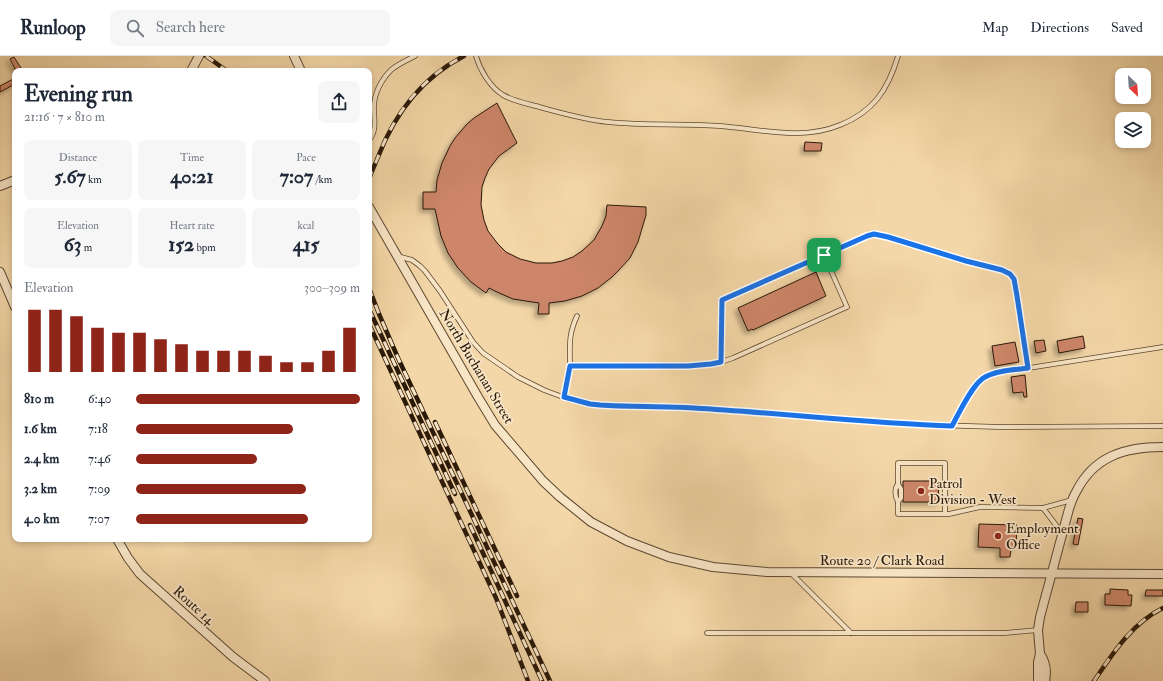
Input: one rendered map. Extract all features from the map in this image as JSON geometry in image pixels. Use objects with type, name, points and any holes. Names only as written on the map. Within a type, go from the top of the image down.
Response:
[{"type":"street","points":[[193,68],[199,56]]},
{"type":"street","points":[[294,56],[300,68]]},
{"type":"street","points":[[0,186],[12,181]]},
{"type":"street","name":"North Buchanan Street","points":[[372,211],[495,425],[512,446],[560,497],[591,522],[608,531]]},
{"type":"street","points":[[0,272],[12,300]]},
{"type":"street","points":[[1038,681],[1038,662],[1040,654],[1038,630],[1043,603],[1075,492],[1086,476],[1105,460],[1118,453],[1133,448],[1163,446]]},
{"type":"street","name":"Route 20 / Clark Road","points":[[608,531],[627,541],[669,557],[713,567],[741,570],[790,572],[1163,574]]},
{"type":"street","name":"Route 14","points":[[119,542],[130,562],[140,574],[233,657],[265,681]]},
{"type":"street","points":[[1040,654],[1046,665],[1046,681]]},
{"type":"lane","points":[[372,135],[375,128],[374,100],[382,82],[391,70],[415,56]]},
{"type":"lane","points":[[476,56],[481,70],[491,84],[500,93],[524,103],[567,114],[608,122],[720,126],[792,133],[806,133],[824,130],[839,126],[855,118],[880,97],[886,88],[898,56]]},
{"type":"lane","points":[[721,362],[722,300],[874,234],[1007,272],[1012,276],[1015,282],[1028,368]]},
{"type":"lane","points":[[570,366],[688,366],[721,362],[847,307],[824,255]]},
{"type":"lane","points":[[397,256],[412,260],[425,271],[440,291],[473,342],[483,353],[518,377],[544,390],[590,404],[692,407],[832,419],[952,426],[1163,426]]},
{"type":"lane","points":[[564,397],[570,366],[570,339],[572,327],[577,316]]},
{"type":"lane","points":[[952,426],[976,385],[983,378],[995,373],[1163,347]]},
{"type":"lane","points":[[945,514],[945,463],[898,463],[898,484],[901,489],[901,498],[898,502],[898,514],[945,514],[949,514],[980,507],[1043,508],[1073,500]]},
{"type":"lane","points":[[1043,508],[1062,534]]},
{"type":"lane","points":[[790,572],[851,633]]},
{"type":"lane","points":[[707,633],[1006,633],[1038,630]]},
{"type":"building","points":[[14,57],[21,68],[14,68],[10,59]]},
{"type":"building","points":[[12,80],[12,86],[0,92],[0,86]]},
{"type":"building","points":[[497,103],[517,143],[499,156],[489,169],[482,187],[481,205],[488,231],[506,252],[520,259],[536,263],[552,263],[562,261],[573,257],[594,240],[606,216],[607,205],[646,207],[646,215],[638,242],[630,258],[612,277],[598,288],[582,296],[565,301],[549,303],[549,314],[538,314],[539,303],[513,299],[489,288],[486,293],[471,282],[458,268],[448,253],[441,236],[435,209],[423,209],[423,192],[436,192],[437,180],[442,163],[455,138],[474,118]]},
{"type":"building","points":[[805,142],[822,143],[821,151],[804,151]]},
{"type":"building","points":[[816,272],[826,296],[748,331],[738,308]]},
{"type":"building","points":[[1083,336],[1085,348],[1059,353],[1057,341]]},
{"type":"building","points":[[1044,340],[1046,351],[1036,353],[1034,341]]},
{"type":"building","points":[[1015,342],[1019,362],[995,366],[992,346]]},
{"type":"building","points":[[1025,375],[1027,397],[1024,397],[1023,392],[1013,393],[1011,377]]},
{"type":"building","name":"Patrol Division - West","points":[[903,481],[938,481],[939,502],[903,502]]},
{"type":"building","points":[[1078,518],[1083,519],[1078,545],[1073,544]]},
{"type":"building","name":"Employment Office","points":[[979,524],[1017,525],[1016,548],[1011,548],[1010,557],[1000,557],[1000,548],[978,547]]},
{"type":"building","points":[[1110,589],[1128,590],[1128,595],[1132,595],[1131,606],[1105,605],[1105,594],[1110,594]]},
{"type":"building","points":[[1146,590],[1163,590],[1163,596],[1145,596]]},
{"type":"building","points":[[1076,602],[1088,602],[1088,612],[1075,612]]},
{"type":"railway","points":[[206,56],[223,68]]},
{"type":"railway","points":[[372,171],[393,126],[411,98],[435,75],[464,56]]},
{"type":"railway","points":[[372,296],[398,358],[550,681]]},
{"type":"railway","points":[[372,315],[455,494]]},
{"type":"railway","points":[[372,330],[496,598],[528,681]]},
{"type":"railway","points":[[435,422],[517,596]]},
{"type":"railway","points":[[470,525],[542,681]]},
{"type":"railway","points":[[1094,681],[1116,650],[1133,630],[1152,614],[1163,608]]},
{"type":"place","name":"Patrol Division - West","points":[[921,491]]},
{"type":"place","name":"Employment Office","points":[[998,536]]},
{"type":"route","points":[[874,234],[1007,272],[1012,276],[1015,282],[1028,368],[990,374],[983,378],[976,385],[952,426],[832,419],[692,407],[600,405],[564,397],[570,366],[688,366],[721,362],[722,300],[824,255],[874,234]]}]
